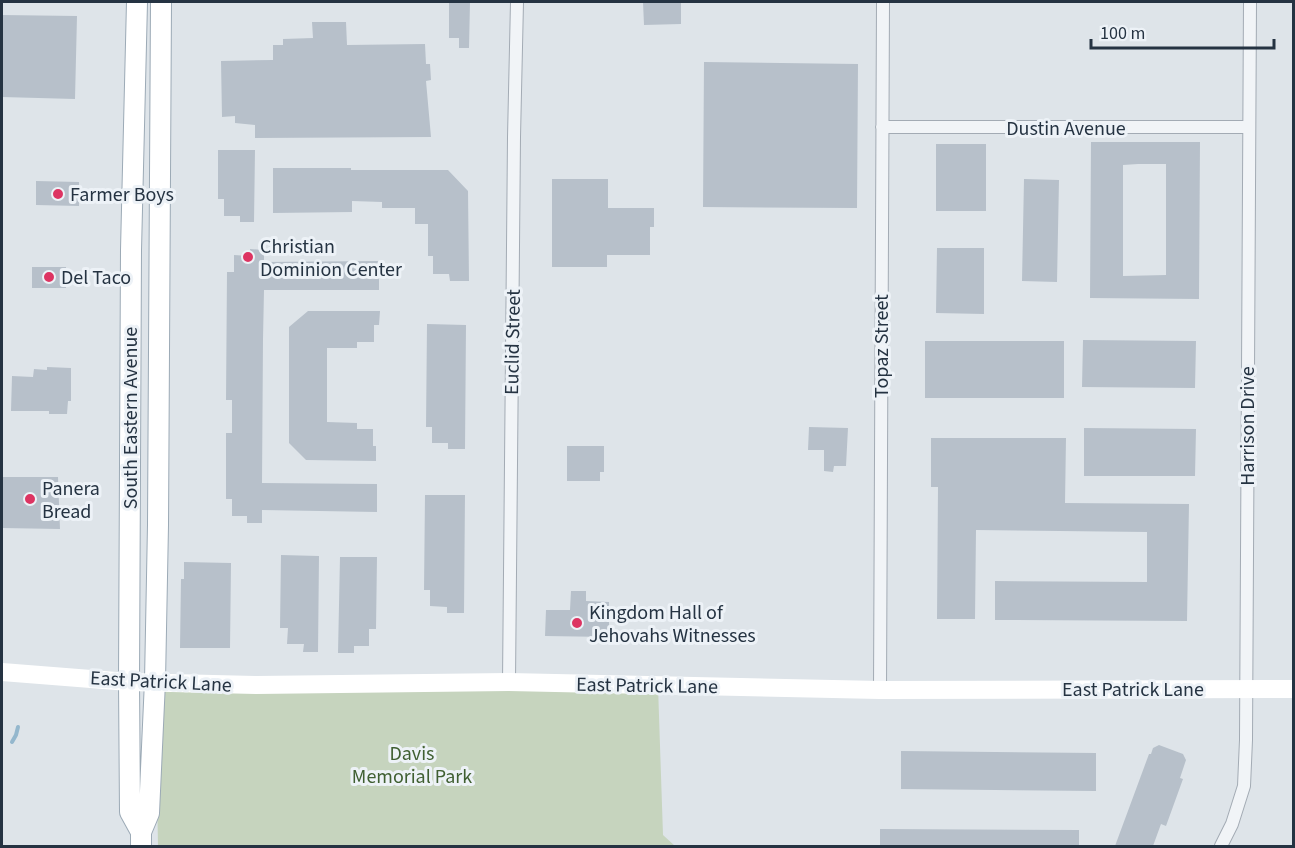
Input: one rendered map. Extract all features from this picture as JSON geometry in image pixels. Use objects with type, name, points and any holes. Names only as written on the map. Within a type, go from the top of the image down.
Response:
[{"type":"main road","name":"South Eastern Avenue","points":[[136,2],[131,250],[129,682],[130,812],[141,839]]},
{"type":"main road","name":"South Eastern Avenue","points":[[141,839],[149,813],[155,681],[161,2]]},
{"type":"main road","name":"East Patrick Lane","points":[[2,672],[129,682],[256,685],[509,682],[880,690],[1293,689]]},
{"type":"street","name":"Euclid Street","points":[[509,682],[517,2]]},
{"type":"street","name":"Topaz Street","points":[[880,690],[883,2]]},
{"type":"street","name":"Harrison Drive","points":[[1221,846],[1232,824],[1244,786],[1246,741],[1250,2]]},
{"type":"street","name":"Dustin Avenue","points":[[882,127],[1249,127]]},
{"type":"green space","name":"Davis Memorial Park","points":[[155,681],[658,686],[663,835],[675,846],[158,846]]},
{"type":"building","points":[[449,2],[470,2],[469,48],[459,48],[459,38],[449,38]]},
{"type":"building","points":[[643,2],[681,2],[681,24],[644,25]]},
{"type":"building","points":[[2,15],[77,16],[75,99],[2,97]]},
{"type":"building","points":[[312,22],[346,22],[347,45],[425,44],[426,64],[430,64],[431,80],[426,81],[431,137],[255,138],[255,125],[235,123],[235,116],[222,117],[221,61],[273,60],[273,45],[283,45],[283,39],[313,38]]},
{"type":"building","points":[[704,62],[858,64],[857,208],[703,207]]},
{"type":"building","points":[[1091,142],[1200,142],[1199,299],[1090,298]],"holes":[[[1166,164],[1166,275],[1123,276],[1123,165]]]},
{"type":"building","points":[[936,144],[986,144],[986,211],[936,211]]},
{"type":"building","points":[[218,150],[255,150],[254,222],[240,222],[240,216],[224,216],[224,199],[218,199]]},
{"type":"building","points":[[273,168],[448,170],[468,191],[469,281],[450,281],[449,274],[433,274],[433,256],[428,256],[428,224],[415,224],[415,208],[382,208],[382,202],[352,201],[352,212],[273,213]]},
{"type":"building","points":[[552,179],[608,179],[608,208],[654,208],[654,227],[650,227],[650,255],[607,255],[607,267],[552,267]]},
{"type":"building","points":[[1024,179],[1059,180],[1057,282],[1022,281]]},
{"type":"building","name":"Farmer Boys","points":[[36,181],[79,182],[79,206],[36,205]]},
{"type":"building","points":[[937,248],[984,248],[984,314],[936,313]]},
{"type":"building","points":[[250,249],[264,250],[264,262],[379,261],[379,290],[264,290],[263,339],[262,483],[377,484],[377,512],[262,510],[262,523],[247,523],[247,516],[232,516],[232,499],[226,499],[226,433],[232,433],[232,400],[226,400],[227,272],[234,272],[234,255],[250,256]]},
{"type":"building","name":"Del Taco","points":[[32,267],[66,267],[66,288],[32,288]]},
{"type":"building","points":[[308,311],[380,311],[379,325],[374,325],[374,342],[357,342],[357,348],[327,348],[327,422],[357,423],[357,429],[373,429],[376,461],[306,460],[289,443],[289,327]]},
{"type":"building","points":[[427,324],[466,325],[465,449],[448,449],[448,443],[432,443],[432,427],[426,427]]},
{"type":"building","points":[[1083,340],[1196,341],[1195,388],[1082,387]]},
{"type":"building","points":[[925,341],[1064,341],[1064,398],[925,398]]},
{"type":"building","points":[[47,367],[71,368],[71,401],[68,401],[67,414],[49,414],[49,411],[11,411],[12,376],[33,377],[34,369],[47,370]]},
{"type":"building","points":[[809,427],[848,428],[846,466],[834,466],[833,472],[824,471],[824,450],[808,450]]},
{"type":"building","points":[[1084,428],[1196,429],[1195,476],[1084,476]]},
{"type":"building","points":[[931,438],[1066,438],[1065,503],[1189,504],[1187,621],[995,620],[995,581],[1147,582],[1147,532],[976,530],[975,619],[937,619],[938,487],[931,487]]},
{"type":"building","points":[[567,446],[604,446],[604,472],[600,472],[600,481],[567,481]]},
{"type":"building","name":"Panera Bread","points":[[2,477],[58,477],[60,529],[2,528]]},
{"type":"building","points":[[425,495],[465,495],[464,613],[447,613],[447,607],[430,606],[430,590],[424,590]]},
{"type":"building","points":[[281,555],[319,556],[318,652],[303,652],[304,644],[287,644],[288,628],[280,628]]},
{"type":"building","points":[[340,557],[377,557],[376,629],[369,629],[369,646],[354,646],[354,653],[338,653]]},
{"type":"building","points":[[184,562],[231,563],[230,648],[180,648],[181,579],[184,579]]},
{"type":"building","name":"Kingdom Hall of Jehovahs Witnesses","points":[[571,591],[586,591],[586,601],[609,602],[609,637],[545,636],[546,610],[570,610]]},
{"type":"building","points":[[1159,745],[1183,754],[1186,760],[1180,778],[1183,779],[1166,826],[1161,824],[1153,846],[1115,846],[1149,754]]},
{"type":"building","points":[[901,751],[1096,753],[1096,791],[901,789]]},
{"type":"building","points":[[880,829],[1079,830],[1079,846],[880,846]]},
{"type":"waterway","points":[[12,742],[18,727]]},
{"type":"place","name":"Farmer Boys","points":[[58,194]]},
{"type":"place","name":"Christian Dominion Center","points":[[248,257]]},
{"type":"place","name":"Del Taco","points":[[49,277]]},
{"type":"place","name":"Panera Bread","points":[[30,499]]},
{"type":"place","name":"Kingdom Hall of Jehovahs Witnesses","points":[[577,623]]}]
